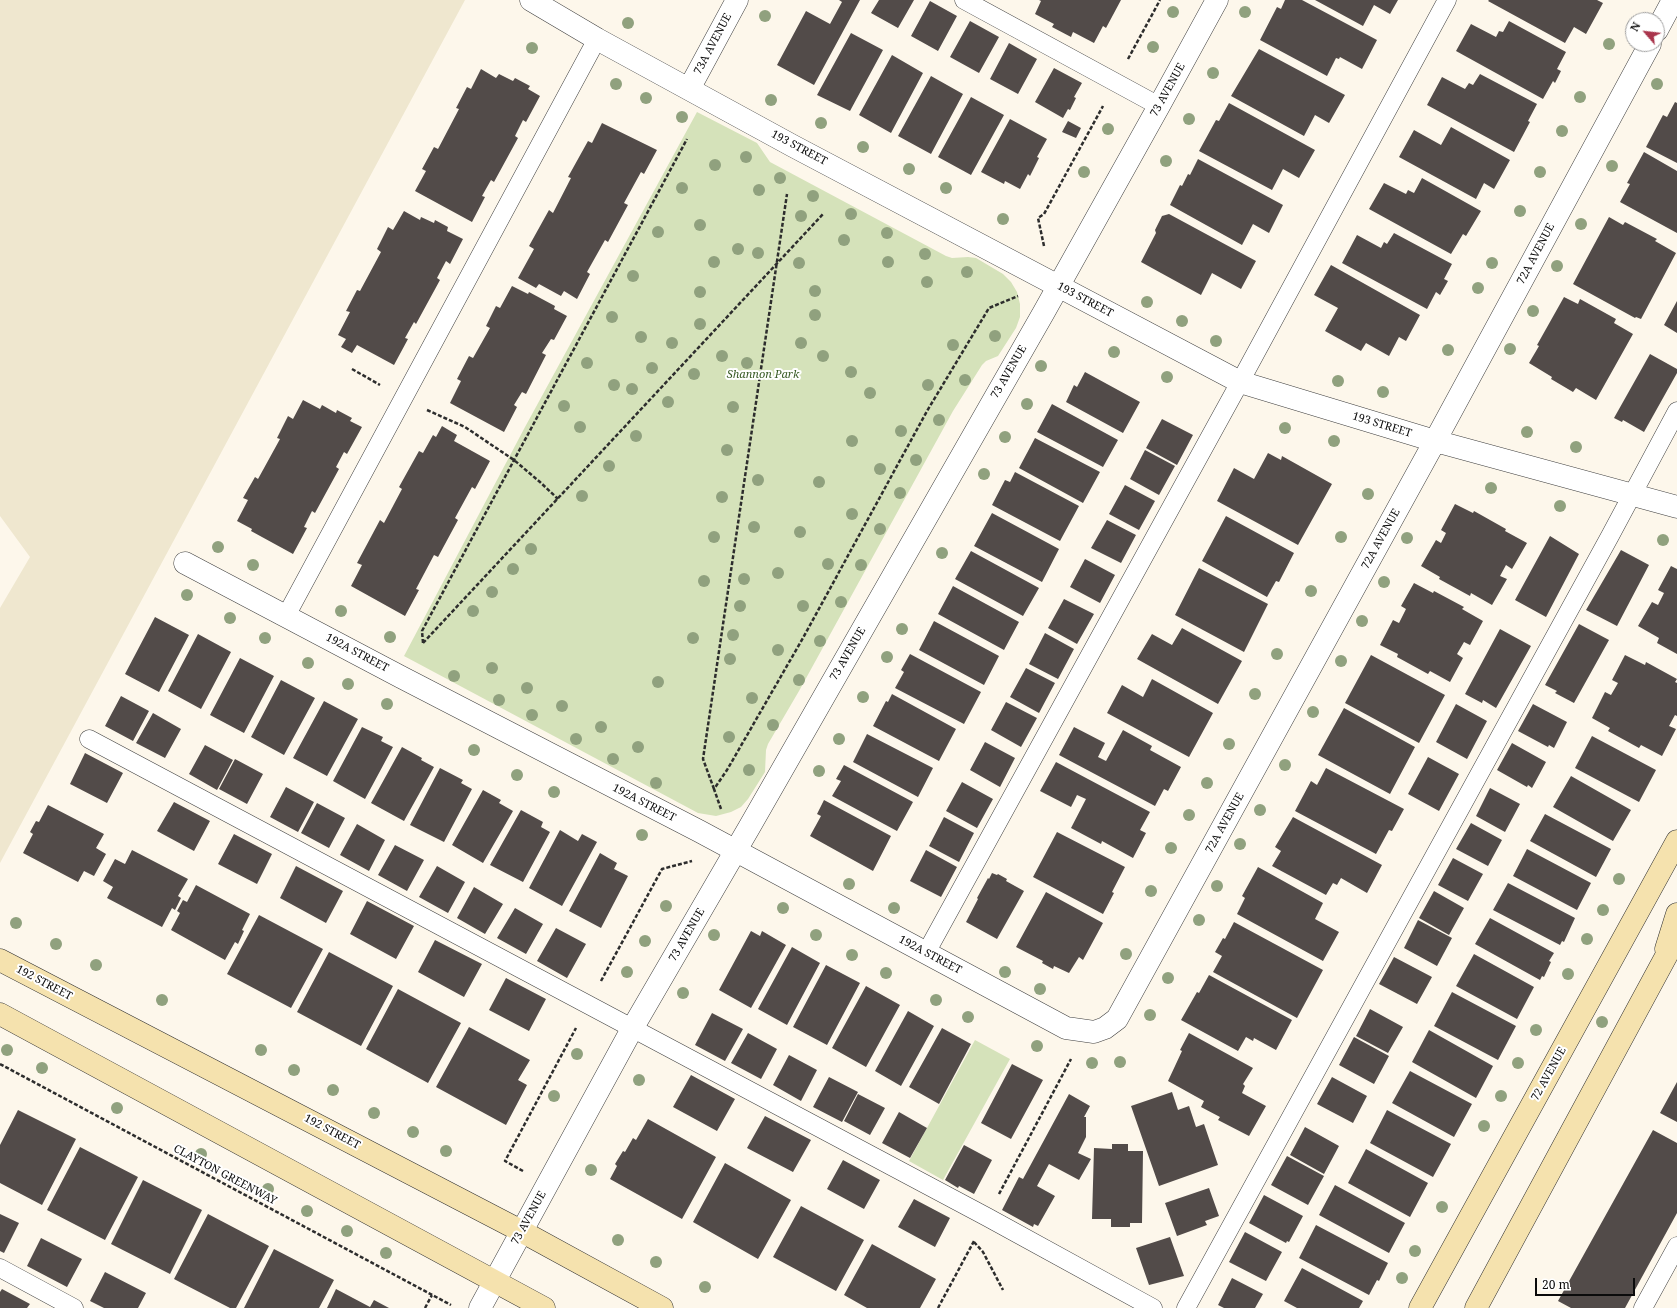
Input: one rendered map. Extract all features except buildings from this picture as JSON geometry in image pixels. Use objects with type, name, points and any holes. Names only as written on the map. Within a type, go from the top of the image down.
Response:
[{"type":"main road","name":"72 AVENUE","points":[[1420,1308],[1677,841]]},
{"type":"main road","points":[[1661,966],[1677,914]]},
{"type":"main road","points":[[1476,1308],[1677,936]]},
{"type":"main road","name":"192 STREET","points":[[0,960],[522,1231],[662,1308]]},
{"type":"main road","points":[[0,1014],[544,1308]]},
{"type":"street","name":"193 STREET","points":[[531,0],[689,89],[1240,382],[1435,441],[1677,507]]},
{"type":"street","name":"73A AVENUE","points":[[689,89],[737,0]]},
{"type":"street","name":"73 AVENUE","points":[[480,1308],[632,1029],[736,851],[1058,286],[1217,0]]},
{"type":"street","points":[[1665,15],[1673,0]]},
{"type":"street","name":"72A AVENUE","points":[[1105,1028],[1117,1019],[1435,441],[1646,52]]},
{"type":"street","name":"192A STREET","points":[[185,563],[408,681],[736,851],[1066,1028],[1094,1032],[1105,1028]]},
{"type":"lane","points":[[964,0],[1159,106]]},
{"type":"lane","points":[[926,953],[1240,382],[1447,0]]},
{"type":"lane","points":[[286,616],[597,38]]},
{"type":"lane","points":[[1186,1308],[1633,495],[1677,411]]},
{"type":"lane","points":[[89,739],[994,1221],[1153,1308]]},
{"type":"lane","points":[[1646,1307],[1677,1246]]},
{"type":"lane","points":[[0,1268],[74,1308]]},
{"type":"path","points":[[1044,250],[1038,218],[1044,214],[1160,0]]},
{"type":"path","points":[[687,140],[422,631],[423,643],[824,213]]},
{"type":"path","points":[[721,810],[703,759],[787,194]]},
{"type":"path","points":[[714,789],[727,770],[803,638],[924,418],[989,308],[1017,297]]},
{"type":"path","points":[[352,369],[383,386]]},
{"type":"path","points":[[424,408],[465,427],[514,460],[558,499]]},
{"type":"path","points":[[997,1199],[1074,1054]]},
{"type":"path","name":"CLAYTON GREENWAY","points":[[0,1064],[443,1300]]},
{"type":"path","points":[[938,1308],[976,1239]]},
{"type":"path","points":[[974,1242],[984,1252],[1003,1290]]},
{"type":"path","points":[[425,1308],[432,1295]]},
{"type":"shaded area","points":[[0,0],[465,0],[0,863],[0,608],[30,557],[0,516]]},
{"type":"green space","name":"Shannon Park","points":[[697,112],[757,143],[770,162],[946,256],[952,258],[976,258],[1003,274],[1011,282],[1017,292],[1020,304],[1020,317],[1016,328],[998,356],[986,361],[982,365],[953,411],[799,691],[768,744],[766,750],[765,772],[748,799],[741,807],[731,812],[716,816],[698,813],[404,656],[525,427]]},
{"type":"green space","points":[[975,1040],[1010,1059],[943,1180],[909,1161]]}]
